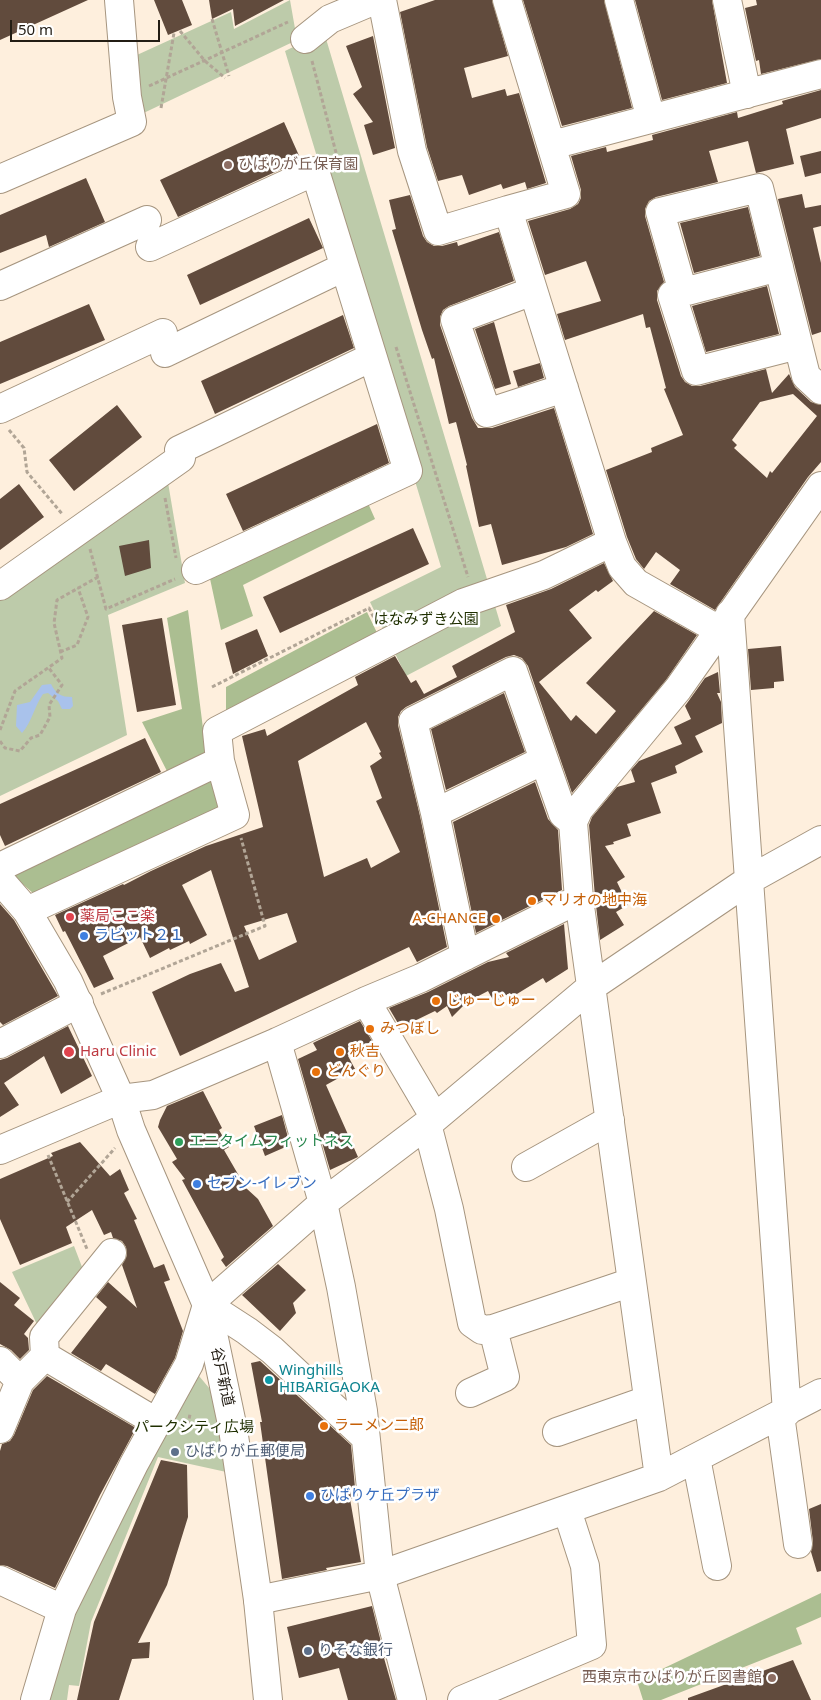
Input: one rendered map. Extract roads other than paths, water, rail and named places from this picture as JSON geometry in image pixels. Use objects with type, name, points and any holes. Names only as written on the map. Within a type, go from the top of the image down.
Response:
[{"type":"street","points":[[0,180],[132,122],[127,97],[119,0]]},
{"type":"street","points":[[303,38],[330,19],[375,0]]},
{"type":"street","points":[[382,0],[412,151],[438,231],[566,194],[507,0]]},
{"type":"street","points":[[619,0],[651,119]]},
{"type":"street","points":[[727,0],[747,94]]},
{"type":"street","points":[[552,145],[821,74]]},
{"type":"street","points":[[150,247],[314,171],[344,267],[384,351],[408,471],[184,572]]},
{"type":"street","points":[[683,292],[660,212],[759,188],[806,376],[821,390]]},
{"type":"street","points":[[508,210],[612,542],[622,567],[636,584],[725,622]]},
{"type":"street","points":[[0,286],[147,220]]},
{"type":"street","points":[[3,418],[164,343],[344,267]]},
{"type":"street","points":[[779,268],[672,295],[696,371],[798,345]]},
{"type":"street","points":[[533,291],[455,320],[487,413],[564,388]]},
{"type":"street","points":[[0,586],[180,454],[384,351]]},
{"type":"street","points":[[659,1477],[579,900],[573,822],[579,809],[678,689],[818,497]]},
{"type":"street","points":[[27,911],[235,815],[220,761],[217,731],[463,604],[544,575],[612,542]]},
{"type":"street","points":[[725,622],[749,880],[784,1414],[798,1544]]},
{"type":"street","points":[[465,956],[435,813],[413,721],[513,671],[564,814],[573,822]]},
{"type":"street","points":[[435,813],[544,760]]},
{"type":"street","points":[[0,867],[220,761]]},
{"type":"street","points":[[35,1700],[62,1609],[134,1464],[189,1364],[207,1305],[323,1204],[431,1121],[591,986],[749,880],[821,840]]},
{"type":"street","name":"谷戸新道","points":[[0,880],[27,911],[79,1003],[121,1099],[131,1130],[207,1305],[234,1430],[258,1600],[268,1700]]},
{"type":"street","points":[[0,1150],[121,1099],[153,1095],[277,1042],[421,978],[579,900]]},
{"type":"street","points":[[366,1001],[431,1121],[472,1323],[482,1330],[493,1329],[632,1282]]},
{"type":"street","points":[[0,1044],[79,1003]]},
{"type":"street","points":[[277,1042],[323,1204],[341,1287],[361,1401],[380,1575],[412,1700]]},
{"type":"street","points":[[526,1167],[610,1120]]},
{"type":"street","points":[[0,1429],[20,1381],[45,1356],[44,1337],[104,1262]]},
{"type":"street","points":[[207,1305],[272,1350],[364,1436]]},
{"type":"street","points":[[470,1393],[505,1377],[493,1329]]},
{"type":"street","points":[[45,1356],[156,1422]]},
{"type":"street","points":[[0,1362],[20,1381]]},
{"type":"street","points":[[258,1600],[380,1575],[659,1477],[784,1414],[821,1393]]},
{"type":"street","points":[[557,1432],[648,1400]]},
{"type":"street","points":[[696,1458],[717,1566]]},
{"type":"street","points":[[462,1700],[592,1645],[585,1566],[568,1510]]},
{"type":"street","points":[[0,1580],[62,1609]]},
{"type":"water","points":[[51,684],[59,694],[72,697],[73,706],[70,709],[62,709],[58,701],[48,693],[43,694],[22,733],[16,726],[17,705],[30,702],[42,685]]},
{"type":"place","name":"ひばりが丘保育園","points":[[228,165]]},
{"type":"place","name":"マリオの地中海","points":[[532,901]]},
{"type":"place","name":"薬局ここ楽","points":[[70,917]]},
{"type":"place","name":"A-CHANCE","points":[[496,919]]},
{"type":"place","name":"ラビット２１","points":[[84,936]]},
{"type":"place","name":"じゅーじゅー","points":[[436,1001]]},
{"type":"place","name":"みつぼし","points":[[370,1029]]},
{"type":"place","name":"Haru Clinic","points":[[69,1052]]},
{"type":"place","name":"秋吉","points":[[340,1052]]},
{"type":"place","name":"どんぐり","points":[[316,1072]]},
{"type":"place","name":"エニタイムフィットネス","points":[[179,1142]]},
{"type":"place","name":"セブン-イレブン","points":[[197,1184]]},
{"type":"place","name":"Winghills HIBARIGAOKA","points":[[269,1380]]},
{"type":"place","name":"ラーメン二郎","points":[[324,1426]]},
{"type":"place","name":"ひばりが丘郵便局","points":[[175,1452]]},
{"type":"place","name":"ひばりケ丘プラザ","points":[[310,1496]]},
{"type":"place","name":"りそな銀行","points":[[308,1651]]},
{"type":"place","name":"西東京市ひばりが丘図書館","points":[[772,1678]]},
{"type":"park label","name":"はなみずき公園","points":[[426,620]]},
{"type":"park label","name":"パークシティ広場","points":[[194,1428]]}]
